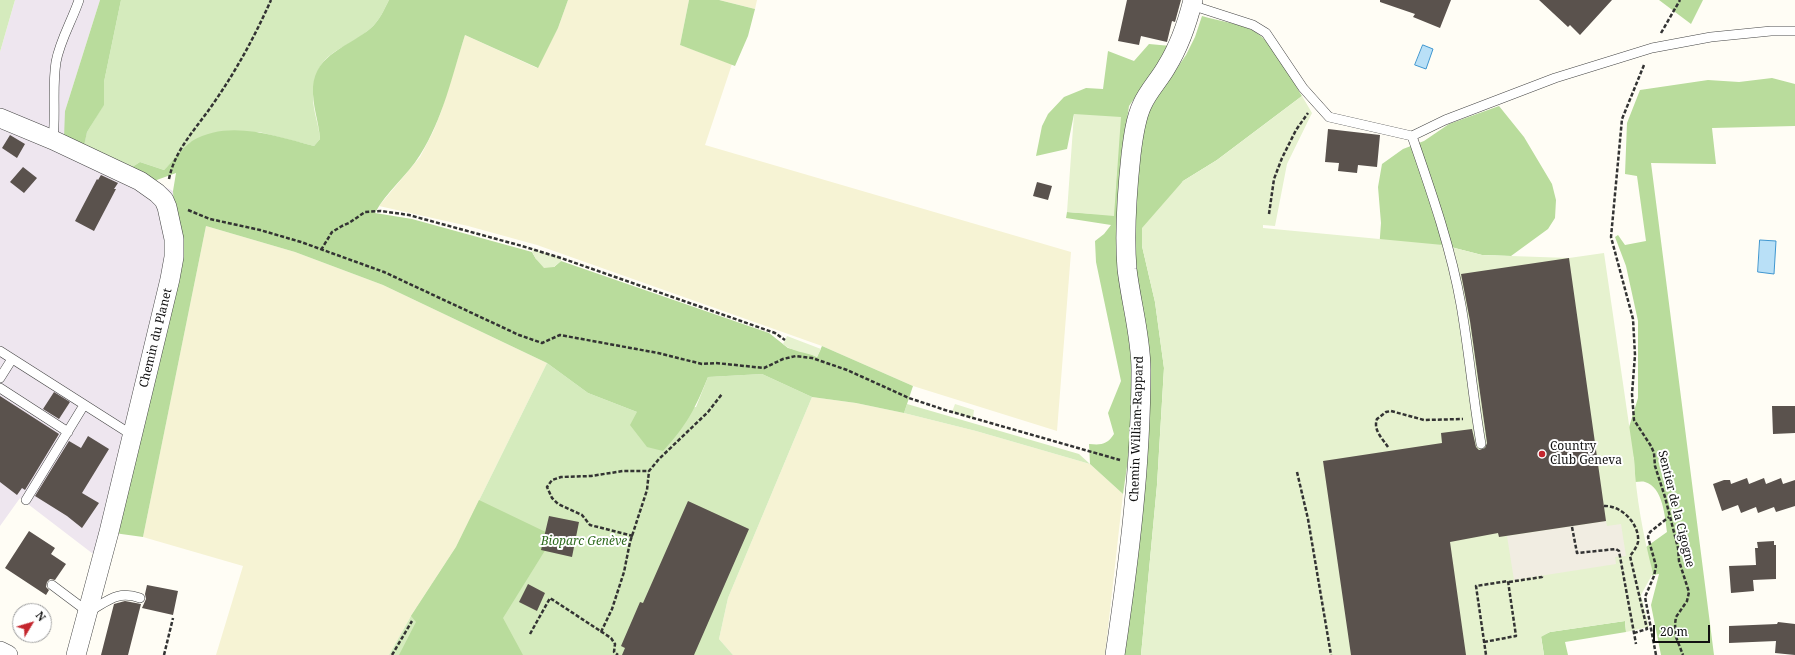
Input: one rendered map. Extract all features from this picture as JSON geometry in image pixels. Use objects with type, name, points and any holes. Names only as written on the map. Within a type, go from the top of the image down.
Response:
[{"type":"street","name":"Chemin William-Rappard","points":[[1115,655],[1126,580],[1138,464],[1141,358],[1127,268],[1126,235],[1131,154],[1135,130],[1142,105],[1168,65],[1186,28],[1192,3]]},
{"type":"street","name":"Chemin du Planet","points":[[0,118],[53,140],[148,185],[164,200],[169,213],[174,239],[174,257],[170,279],[88,612],[76,655]]},
{"type":"street","points":[[0,652],[8,655]]},
{"type":"lane","points":[[53,140],[53,90],[56,61],[79,0]]},
{"type":"lane","points":[[1192,3],[1252,25],[1266,33],[1304,88],[1329,117],[1412,136],[1445,120],[1555,78],[1652,48],[1711,37],[1795,31]]},
{"type":"lane","points":[[1412,136],[1432,193],[1450,256],[1461,305],[1480,444]]},
{"type":"lane","points":[[0,351],[132,435]]},
{"type":"lane","points":[[0,378],[12,359]]},
{"type":"lane","points":[[0,388],[68,432]]},
{"type":"lane","points":[[26,500],[84,405]]},
{"type":"lane","points":[[52,585],[88,612],[116,595],[128,595],[140,598]]},
{"type":"path","points":[[271,0],[258,29],[239,63],[213,104],[177,154],[171,168],[164,200],[210,219],[260,230],[384,272],[519,335],[542,342],[560,335],[658,353],[702,364],[716,363],[764,368],[783,359],[796,356],[808,357],[847,370],[909,398],[945,410],[1138,464]]},
{"type":"path","name":"Sentier de la Cigogne","points":[[1680,0],[1652,48],[1640,73],[1622,119],[1611,237],[1633,319],[1635,355],[1632,411],[1634,420],[1651,446],[1678,548],[1679,562],[1689,592],[1687,601],[1676,617],[1676,637],[1683,655]]},
{"type":"path","points":[[1269,214],[1274,179],[1282,158],[1304,117],[1317,104]]},
{"type":"path","points":[[321,250],[332,232],[366,212],[381,211],[409,215],[561,258],[774,333],[785,340]]},
{"type":"path","points":[[808,357],[809,353]]},
{"type":"path","points":[[601,632],[612,609],[624,572],[632,536],[647,490],[649,471],[708,412],[722,394]]},
{"type":"path","points":[[1388,447],[1377,431],[1376,426],[1377,419],[1386,412],[1396,412],[1424,420],[1476,419]]},
{"type":"path","points":[[632,536],[590,525],[582,516],[558,504],[552,498],[547,487],[552,480],[561,477],[591,476],[623,471],[649,471]]},
{"type":"path","points":[[1297,472],[1308,519],[1331,655]]},
{"type":"path","points":[[1604,506],[1613,506],[1635,525],[1637,530],[1638,544],[1630,556],[1647,629],[1634,633]]},
{"type":"path","points":[[1656,655],[1645,597],[1654,576],[1656,566],[1648,537],[1650,532],[1669,517]]},
{"type":"path","points":[[1572,526],[1577,553],[1616,549],[1619,551],[1636,644]]},
{"type":"path","points":[[1486,655],[1476,586],[1542,577],[1542,575]]},
{"type":"path","points":[[1484,642],[1516,636],[1509,582]]},
{"type":"path","points":[[530,634],[550,598],[611,638],[615,644],[614,652],[618,655]]},
{"type":"path","points":[[164,655],[173,618]]},
{"type":"path","points":[[392,655],[412,621]]},
{"type":"shaded area","points":[[15,0],[100,0],[65,111],[154,181],[173,191],[174,211],[179,237],[101,560],[20,498],[0,526],[0,52]]},
{"type":"shaded area","points":[[568,0],[689,0],[680,45],[732,64],[705,145],[1071,252],[1057,431],[913,386],[822,346],[537,245],[468,226],[379,206],[420,157],[433,132],[441,112],[465,35],[537,68],[558,28]]},
{"type":"shaded area","points":[[719,0],[757,0],[755,9]]},
{"type":"shaded area","points":[[206,226],[295,252],[383,285],[547,363],[456,547],[411,616],[389,655],[216,655],[243,566],[143,537]]},
{"type":"shaded area","points":[[812,397],[856,403],[904,413],[976,431],[1090,464],[1123,494],[1105,655],[733,655],[719,639],[728,598]]},
{"type":"shaded area","points":[[1606,521],[1607,526],[1621,524],[1626,556],[1615,557],[1616,564],[1514,580],[1507,536]]},
{"type":"green space","points":[[0,0],[15,0],[0,52]]},
{"type":"green space","points":[[100,0],[121,0],[104,82],[104,105],[87,132],[84,146],[64,138],[65,111]]},
{"type":"green space","points":[[121,0],[389,0],[381,15],[371,28],[332,54],[325,60],[319,69],[315,81],[313,97],[320,139],[314,146],[259,132],[191,142],[164,170],[140,162],[129,169],[84,146],[87,132],[104,104],[104,82]]},
{"type":"green space","points":[[389,0],[568,0],[558,28],[538,68],[465,35],[441,112],[428,141],[415,163],[385,198],[375,213],[412,219],[532,252],[536,259],[554,267],[561,261],[769,333],[788,348],[809,353],[817,357],[822,346],[913,386],[904,413],[856,403],[812,397],[762,374],[708,377],[690,416],[671,442],[663,451],[647,447],[630,425],[637,412],[588,393],[547,363],[383,285],[295,252],[206,226],[143,537],[114,533],[174,211],[173,191],[176,173],[154,181],[129,169],[140,162],[164,170],[192,141],[206,134],[221,131],[237,130],[268,134],[314,146],[320,139],[314,100],[313,87],[315,75],[327,58],[362,35],[374,25],[379,19]]},
{"type":"green space","points":[[689,0],[719,0],[755,9],[748,36],[735,66],[680,45]]},
{"type":"green space","points":[[1659,0],[1703,0],[1691,24]]},
{"type":"green space","points":[[1202,16],[1240,26],[1252,30],[1260,35],[1274,50],[1302,96],[1217,160],[1183,181],[1142,246],[1155,302],[1164,368],[1157,485],[1141,655],[1121,655],[1144,495],[1135,266],[1135,216],[1141,137],[1146,117],[1158,96],[1186,55],[1195,37]]},
{"type":"green space","points":[[1149,44],[1171,46],[1129,106],[1124,141],[1132,341],[1132,400],[1129,453],[1123,494],[1090,464],[1089,444],[1103,444],[1114,434],[1108,413],[1121,381],[1096,262],[1095,241],[1104,234],[1111,225],[1066,218],[1067,212],[1114,215],[1074,114],[1067,149],[1036,156],[1042,126],[1048,114],[1064,97],[1086,88],[1103,89],[1108,51],[1134,61]]},
{"type":"green space","points":[[1772,78],[1795,84],[1795,126],[1712,128],[1716,164],[1651,163],[1714,655],[1661,655],[1651,605],[1659,574],[1639,577],[1635,559],[1646,547],[1667,532],[1665,519],[1662,503],[1656,490],[1645,482],[1635,482],[1634,459],[1626,437],[1638,398],[1638,321],[1626,266],[1615,237],[1618,235],[1625,245],[1646,241],[1637,176],[1625,174],[1627,123],[1640,90],[1708,80],[1739,82]]},
{"type":"green space","points":[[1302,96],[1312,113],[1287,164],[1275,226],[1263,225],[1263,228],[1443,245],[1482,255],[1569,258],[1604,253],[1634,459],[1638,502],[1653,573],[1641,595],[1649,627],[1626,632],[1625,621],[1550,632],[1541,637],[1544,655],[1141,655],[1157,485],[1164,368],[1155,302],[1142,246],[1142,228],[1183,181],[1217,160]]},
{"type":"green space","points":[[1499,106],[1524,137],[1552,184],[1556,200],[1555,218],[1548,229],[1511,256],[1482,255],[1443,245],[1379,250],[1381,223],[1378,187],[1382,164],[1403,149],[1424,141],[1449,124]]},
{"type":"green space","points":[[1074,114],[1121,117],[1114,216],[1067,212]]},
{"type":"green space","points":[[533,249],[561,258],[561,261],[554,267],[544,268],[536,259],[532,252]]},
{"type":"green space","points":[[787,336],[821,349],[817,357],[787,347],[783,344]]},
{"type":"green space","name":"Bioparc Genève","points":[[547,363],[588,393],[637,412],[696,407],[708,377],[762,374],[812,397],[728,598],[719,639],[733,655],[389,655],[411,616],[456,547]]},
{"type":"green space","points":[[907,404],[1079,454],[1090,464],[976,431],[904,413]]},
{"type":"green space","points":[[955,404],[974,410],[973,418],[952,412]]},
{"type":"green space","points":[[479,500],[554,536],[503,618],[523,655],[399,655],[416,622],[411,616],[456,547]]},
{"type":"green space","points":[[1625,621],[1626,632],[1565,642],[1568,655],[1544,655],[1541,636],[1550,632]]},
{"type":"water","points":[[1423,45],[1433,49],[1426,69],[1415,65]]},
{"type":"water","points":[[1760,240],[1776,241],[1774,274],[1758,272]]},
{"type":"building","points":[[1127,0],[1181,0],[1175,22],[1172,21],[1167,42],[1141,36],[1139,45],[1118,41]]},
{"type":"building","points":[[1380,0],[1451,0],[1440,28],[1413,17],[1415,14],[1380,2]]},
{"type":"building","points":[[1539,0],[1612,0],[1580,35],[1570,25],[1568,27]]},
{"type":"building","points":[[1328,129],[1380,135],[1377,167],[1358,165],[1357,173],[1338,171],[1339,163],[1325,162]]},
{"type":"building","points":[[10,135],[25,144],[17,158],[2,148]]},
{"type":"building","points":[[23,167],[37,178],[24,193],[10,182]]},
{"type":"building","points":[[101,175],[118,183],[94,231],[75,221],[97,179],[98,180]]},
{"type":"building","points":[[1037,182],[1052,186],[1048,200],[1033,196]]},
{"type":"building","name":"Country Club Geneva","points":[[1569,258],[1606,521],[1499,537],[1498,533],[1450,542],[1466,655],[1351,655],[1323,461],[1442,443],[1441,433],[1472,429],[1476,447],[1479,450],[1485,448],[1487,443],[1470,321],[1461,274]]},
{"type":"building","points":[[54,392],[70,402],[59,419],[43,409]]},
{"type":"building","points":[[0,396],[59,434],[25,490],[22,488],[17,495],[0,482]]},
{"type":"building","points":[[1772,406],[1795,406],[1795,433],[1773,434]]},
{"type":"building","points":[[88,436],[109,449],[82,493],[99,503],[82,528],[67,516],[35,496],[69,441],[81,448]]},
{"type":"building","points":[[1747,478],[1749,484],[1764,478],[1766,484],[1781,478],[1783,484],[1795,480],[1795,506],[1776,512],[1774,507],[1758,513],[1756,507],[1741,513],[1738,505],[1722,511],[1713,484],[1724,480],[1730,480],[1731,484]]},
{"type":"building","points":[[688,501],[749,529],[694,655],[622,655],[625,648],[621,646],[640,602],[643,603]]},
{"type":"building","points":[[549,516],[579,522],[572,557],[541,550]]},
{"type":"building","points":[[29,531],[55,548],[51,554],[66,564],[55,580],[50,579],[47,582],[46,587],[49,590],[46,595],[5,568]]},
{"type":"building","points":[[1774,541],[1774,545],[1776,545],[1776,579],[1753,580],[1754,591],[1731,593],[1729,566],[1756,565],[1755,548],[1758,548],[1757,542]]},
{"type":"building","points":[[528,584],[545,593],[537,611],[519,602]]},
{"type":"building","points":[[147,585],[178,591],[173,615],[142,608],[146,599],[145,594]]},
{"type":"building","points":[[125,601],[141,604],[128,655],[101,655],[114,604]]},
{"type":"building","points":[[1778,622],[1795,624],[1795,655],[1775,653],[1776,641],[1729,643],[1729,626],[1777,624]]},
{"type":"place","name":"Country Club Geneva","points":[[1542,454]]}]
